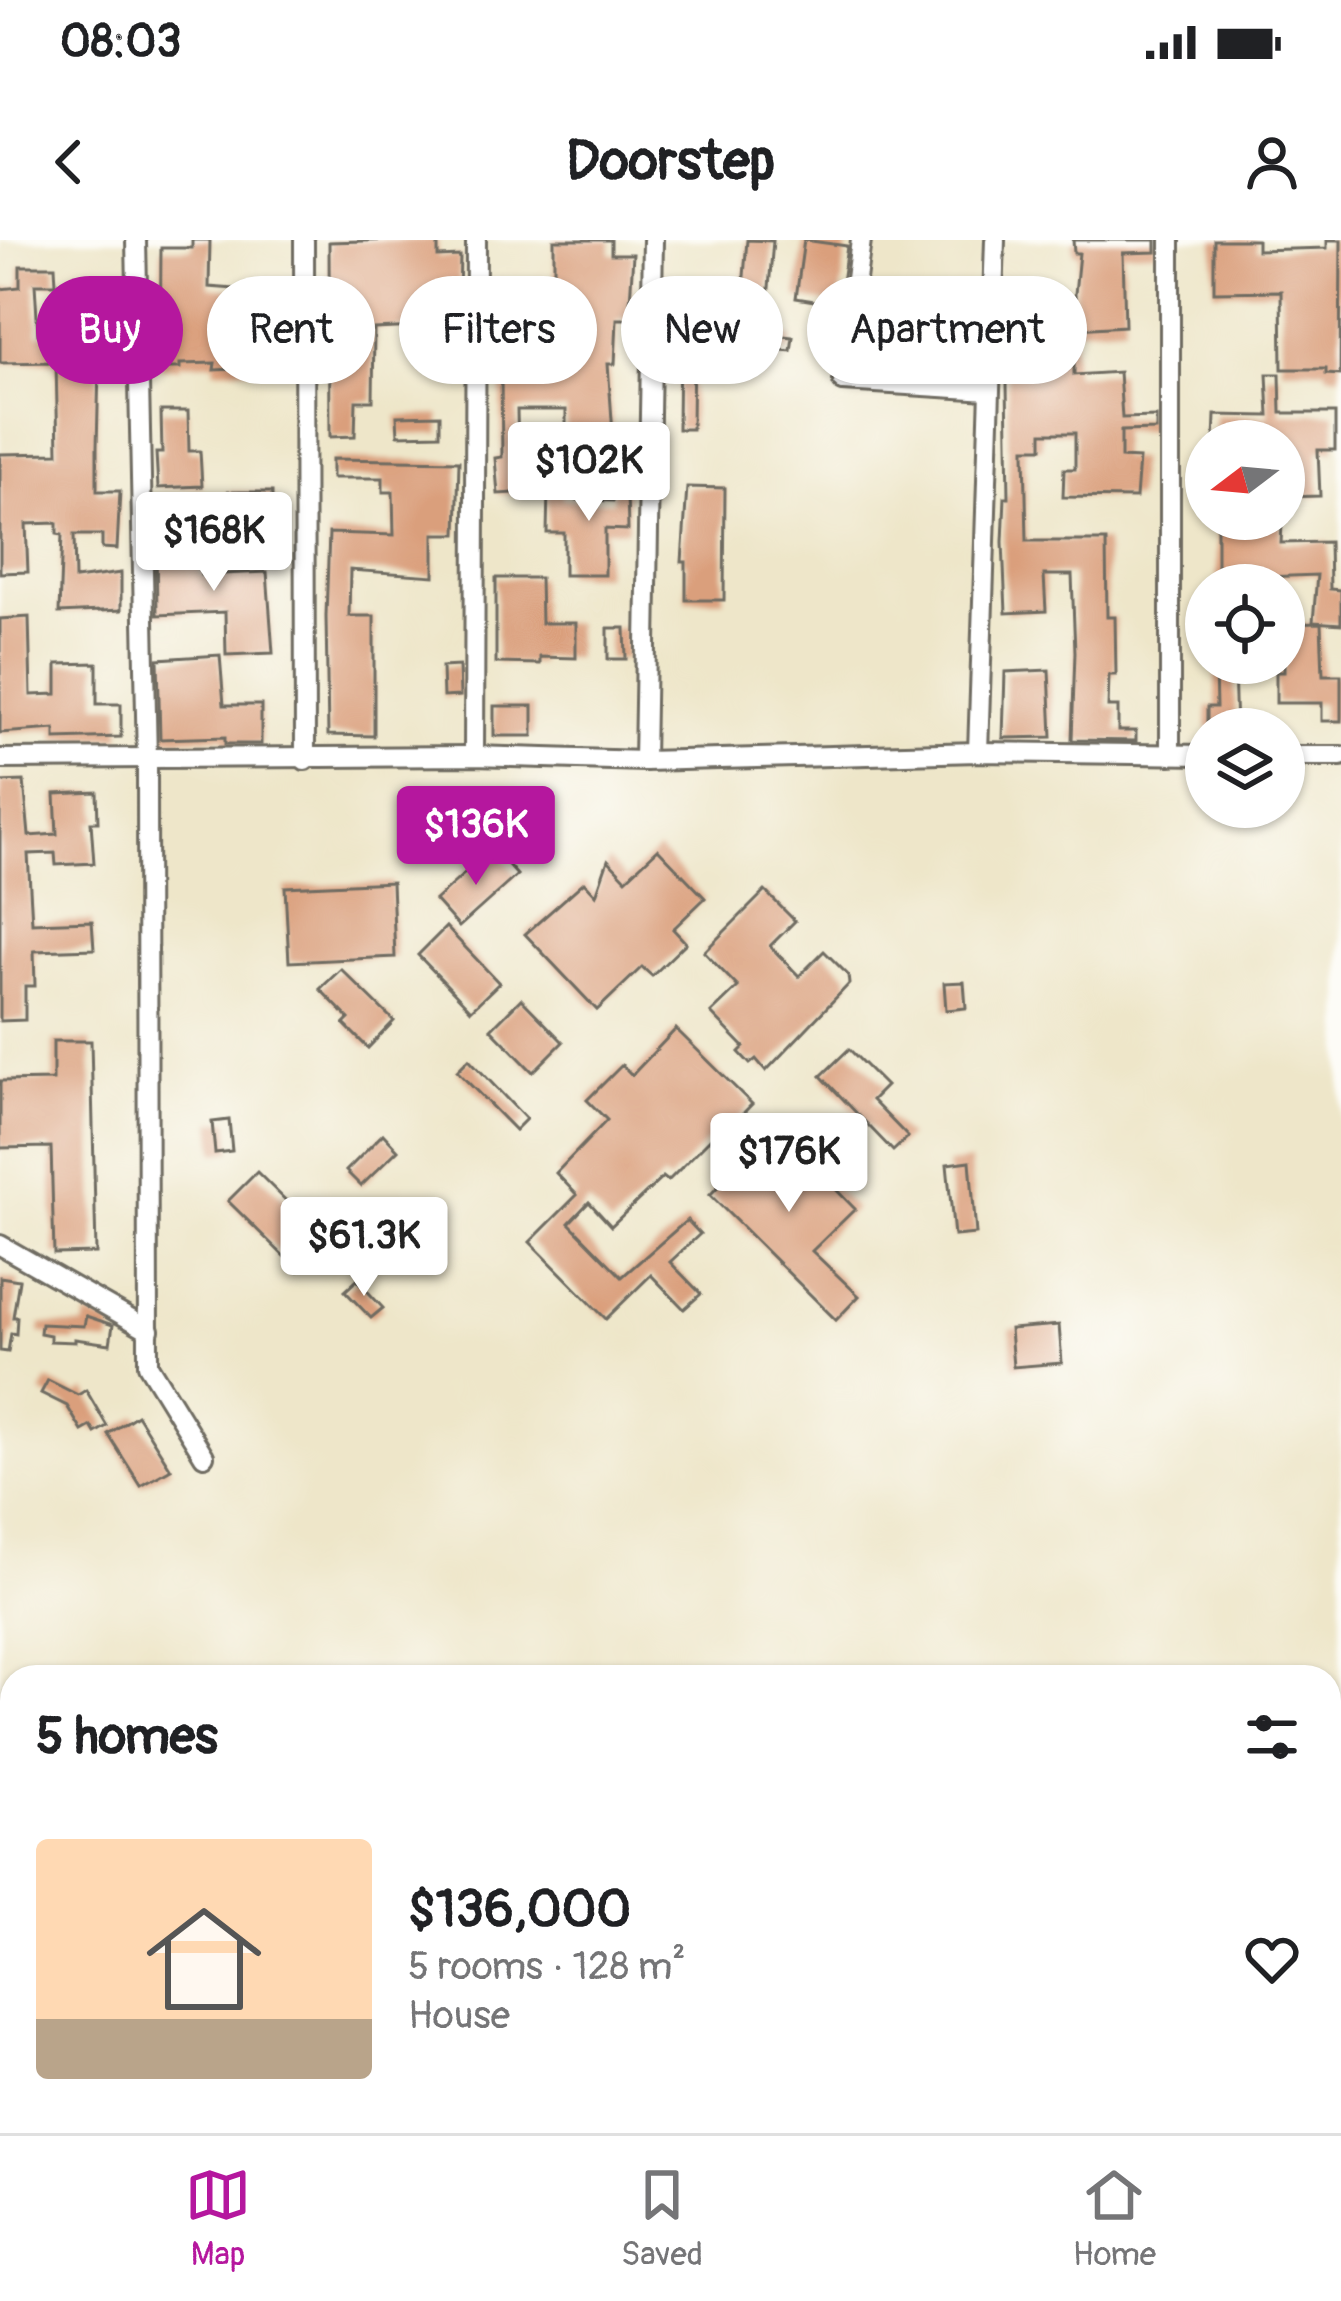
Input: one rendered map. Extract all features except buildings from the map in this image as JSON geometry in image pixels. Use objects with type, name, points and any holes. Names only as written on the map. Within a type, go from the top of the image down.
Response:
[{"type":"street","points":[[136,240],[147,761],[148,1365],[204,1456]]},
{"type":"street","points":[[304,240],[305,760]]},
{"type":"street","points":[[474,756],[476,240]]},
{"type":"street","points":[[644,761],[653,240]]},
{"type":"street","points":[[861,240],[843,381],[989,390]]},
{"type":"street","points":[[978,752],[994,240]]},
{"type":"street","points":[[1170,240],[1170,755]]},
{"type":"street","points":[[0,759],[474,756],[644,761],[978,752],[1185,755]]},
{"type":"street","points":[[1305,756],[1341,756]]},
{"type":"street","points":[[0,1244],[149,1330]]}]
